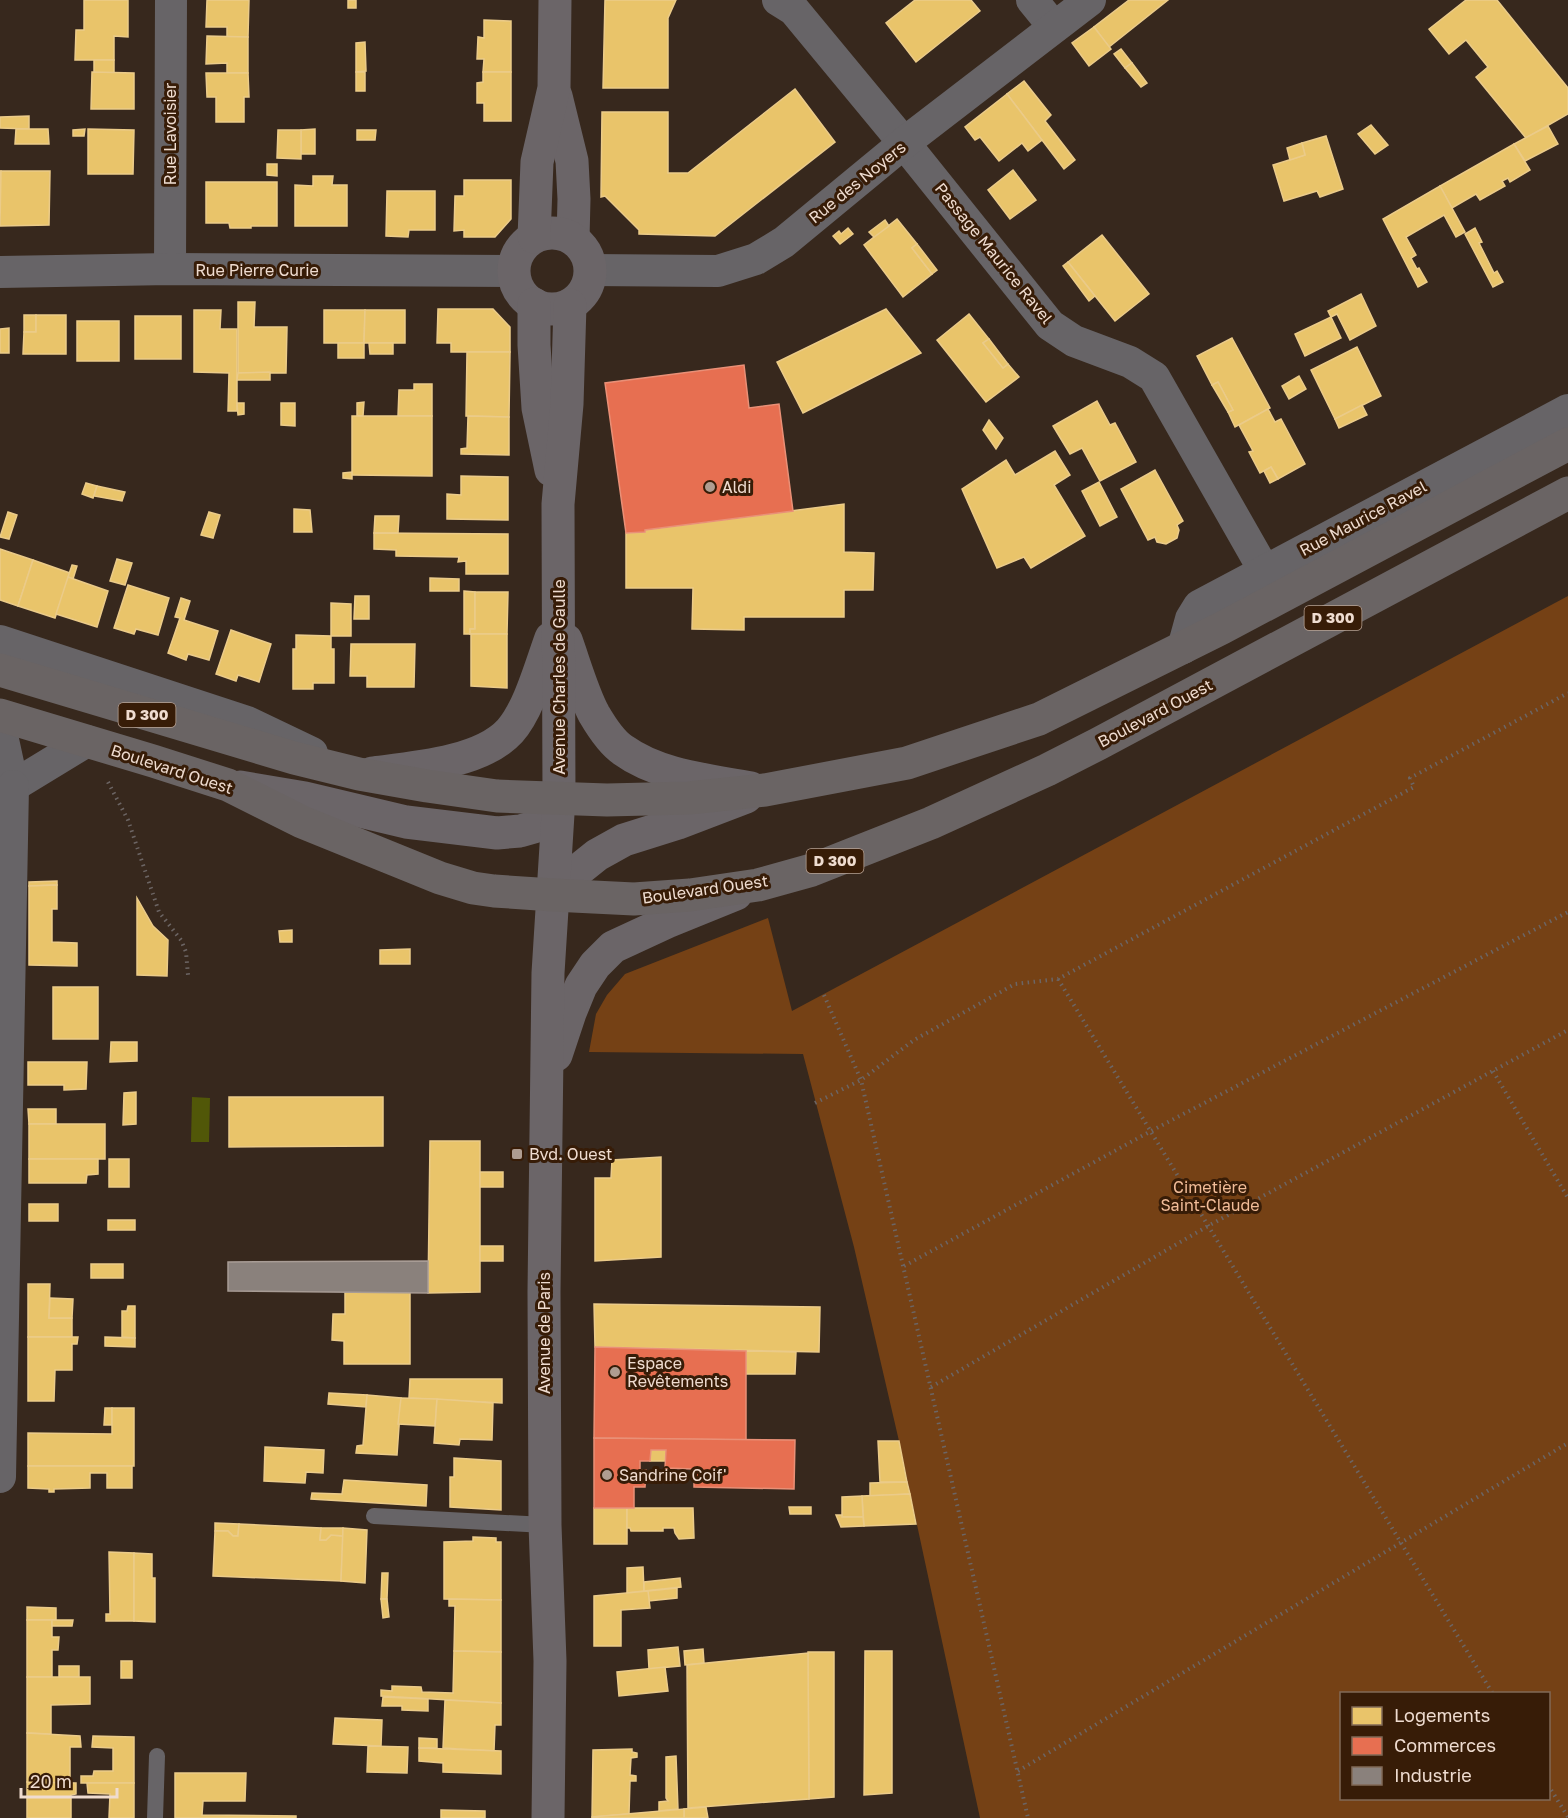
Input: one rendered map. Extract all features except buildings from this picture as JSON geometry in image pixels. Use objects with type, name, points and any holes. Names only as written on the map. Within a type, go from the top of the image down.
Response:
[{"type":"main road","points":[[534,237],[537,162],[554,88],[555,0]]},
{"type":"main road","points":[[554,88],[572,161],[573,239]]},
{"type":"main road","points":[[554,233],[573,239],[589,261],[589,280],[585,290],[570,305],[552,309],[534,304],[526,298],[516,281],[514,271],[520,252],[534,237],[544,234],[554,233]]},
{"type":"main road","name":"Avenue Charles de Gaulle","points":[[534,304],[538,408],[558,504]]},
{"type":"main road","name":"Avenue Charles de Gaulle","points":[[556,849],[559,798],[558,504],[567,404],[570,305]]},
{"type":"main road","name":"D 300","points":[[0,670],[294,758],[359,774],[427,786],[497,796],[559,798],[689,798],[765,790],[908,763],[1039,719],[1183,648],[1568,444]]},
{"type":"main road","name":"Boulevard Ouest","points":[[0,715],[228,785],[302,822],[440,878],[473,888],[553,896],[634,899],[690,895],[758,885],[812,870],[931,823],[1047,770],[1568,493]]},
{"type":"main road","points":[[359,774],[449,761],[473,754],[498,741],[510,731],[524,708],[559,620]]},
{"type":"main road","points":[[559,620],[593,712],[606,733],[622,750],[671,772],[765,790]]},
{"type":"main road","points":[[228,785],[305,798],[406,822],[497,833],[534,827],[548,816],[559,798]]},
{"type":"main road","points":[[553,896],[572,875],[597,855],[624,840],[678,823],[765,790]]},
{"type":"main road","name":"Avenue de Paris","points":[[548,1818],[550,1661],[545,1525],[544,1292],[548,966],[556,849]]},
{"type":"main road","points":[[546,1085],[581,986],[595,965],[613,947],[657,926],[758,885]]},
{"type":"street","name":"Rue Lavoisier","points":[[170,269],[171,0]]},
{"type":"street","name":"Passage Maurice Ravel","points":[[778,0],[794,10],[1050,325],[1074,341],[1130,362],[1155,378],[1264,570]]},
{"type":"street","points":[[1032,0],[1054,27]]},
{"type":"street","name":"Rue des Noyers","points":[[590,270],[718,271],[756,259],[784,242],[904,143],[1090,0]]},
{"type":"street","name":"Rue Pierre Curie","points":[[0,272],[170,269],[514,271]]},
{"type":"street","name":"Rue Maurice Ravel","points":[[1183,648],[1191,619],[1199,606],[1568,410]]},
{"type":"street","points":[[0,641],[247,722],[359,774]]},
{"type":"street","points":[[0,726],[13,786],[0,1477]]},
{"type":"street","points":[[13,786],[87,741]]},
{"type":"lane","points":[[374,1516],[545,1525]]},
{"type":"lane","points":[[156,1818],[157,1756]]},
{"type":"path","points":[[815,1103],[861,1080],[914,1040],[1015,984],[1058,979],[1414,787],[1410,778],[1568,693]]},
{"type":"path","points":[[87,741],[128,820],[159,912],[186,952],[188,975]]},
{"type":"path","points":[[904,1266],[1151,1131],[1568,912]]},
{"type":"path","points":[[1058,979],[1492,1692]]},
{"type":"path","points":[[824,994],[861,1080],[1029,1818]]},
{"type":"path","points":[[931,1387],[1208,1226],[1567,1032]]},
{"type":"path","points":[[1493,1071],[1568,1198]]},
{"type":"path","points":[[1018,1771],[1568,1443]]},
{"type":"path","points":[[1550,1788],[1568,1817]]},
{"type":"green space","name":"Cimetière Saint-Claude","points":[[1568,596],[1568,1818],[980,1818],[899,1441],[854,1247],[803,1054],[589,1052],[596,1014],[607,995],[625,974],[768,918],[792,1011]]},
{"type":"shaded area","points":[[192,1097],[210,1098],[209,1142],[191,1142]]},
{"type":"place","name":"Aldi","points":[[710,487]]},
{"type":"place","name":"Bvd. Ouest","points":[[517,1154]]},
{"type":"place","name":"Espace Revêtements","points":[[615,1372]]},
{"type":"place","name":"Sandrine Coif'","points":[[607,1475]]}]
